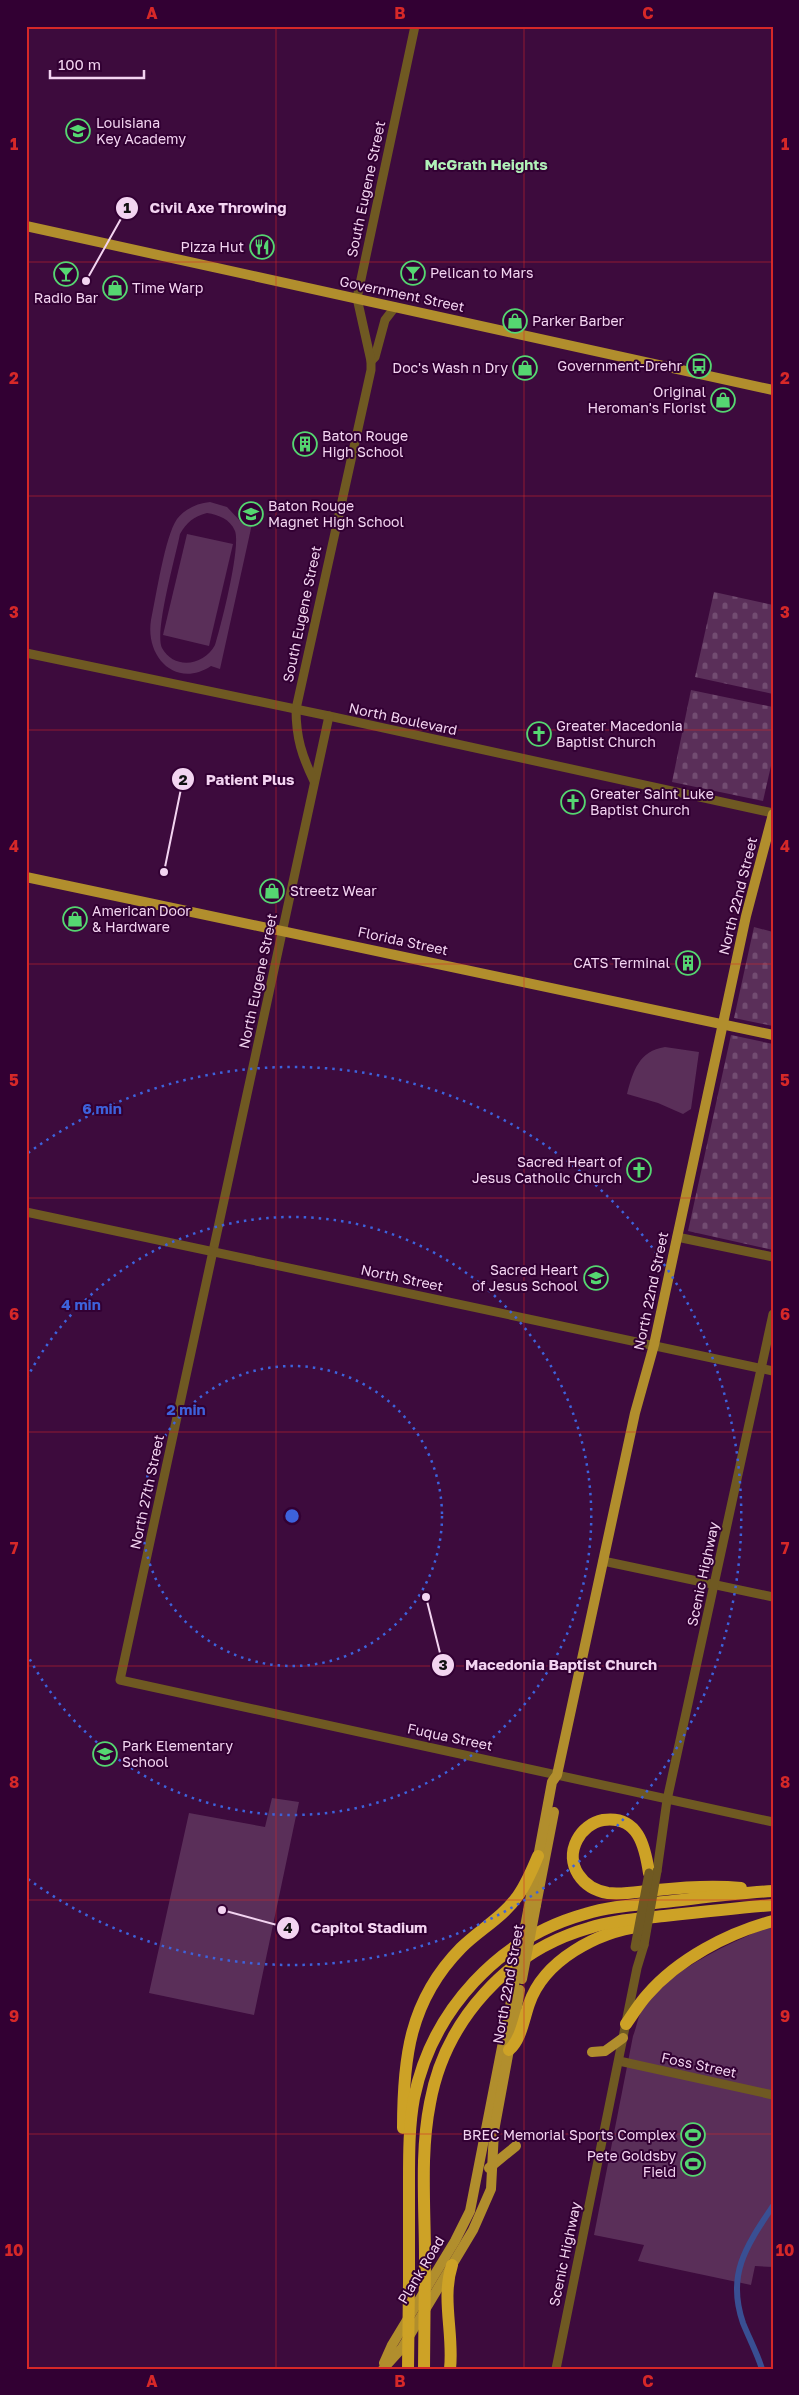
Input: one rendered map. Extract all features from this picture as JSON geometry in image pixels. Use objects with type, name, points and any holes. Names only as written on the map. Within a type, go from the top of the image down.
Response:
[{"type":"highway","points":[[653,1872],[642,1840],[634,1830],[622,1822],[611,1820],[597,1822],[582,1832],[575,1844],[573,1857],[578,1874],[590,1887],[602,1892],[624,1893],[712,1886],[769,1891]]},
{"type":"highway","points":[[409,2218],[403,2166],[403,2083],[407,2050],[416,2018],[432,1986],[445,1966],[471,1939],[513,1903],[528,1879],[538,1856]]},
{"type":"highway","points":[[408,2369],[411,2120],[414,2098],[423,2064],[446,2017],[469,1987],[495,1961],[541,1931],[566,1920],[597,1910],[769,1891]]},
{"type":"highway","points":[[424,2369],[426,2134],[431,2095],[439,2069],[450,2043],[465,2016],[484,1993],[522,1960],[552,1942],[578,1931],[618,1921],[773,1905]]},
{"type":"highway","points":[[509,2050],[515,2043],[537,1986],[562,1959],[602,1938],[628,1929],[727,1910]]},
{"type":"highway","points":[[626,2024],[654,1988],[682,1965],[735,1933],[773,1921]]},
{"type":"highway","points":[[450,2369],[451,2344],[446,2296],[452,2265]]},
{"type":"main road","name":"Government Street","points":[[26,226],[773,390]]},
{"type":"main road","name":"North 22nd Street","points":[[532,1908],[538,1856],[552,1782],[557,1775],[635,1413],[654,1346],[746,916],[773,814]]},
{"type":"main road","name":"Florida Street","points":[[26,877],[773,1035]]},
{"type":"main road","name":"North 22nd Street","points":[[477,2182],[559,1783],[557,1775]]},
{"type":"main road","name":"North 22nd Street","points":[[487,2198],[492,2183],[494,2140],[509,2050],[516,1993]]},
{"type":"main road","points":[[592,2052],[605,2051],[624,2038]]},
{"type":"main road","points":[[477,2182],[493,2164],[514,2147],[500,2146],[494,2140]]},
{"type":"main road","name":"Plank Road","points":[[382,2369],[392,2346],[468,2218],[477,2182]]},
{"type":"main road","name":"Plank Road","points":[[382,2369],[402,2348],[473,2230],[487,2198]]},
{"type":"street","name":"South Eugene Street","points":[[314,781],[301,754],[296,729],[296,710],[340,506],[360,427],[371,361],[357,298],[415,26]]},
{"type":"street","points":[[371,361],[376,357],[385,320],[395,307]]},
{"type":"street","name":"North Boulevard","points":[[26,653],[329,716],[773,814]]},
{"type":"street","name":"North Eugene Street","points":[[213,1251],[329,716]]},
{"type":"street","name":"North Street","points":[[26,1212],[773,1371]]},
{"type":"street","points":[[677,1237],[773,1257]]},
{"type":"street","name":"North 27th Street","points":[[120,1680],[213,1251]]},
{"type":"street","name":"Scenic Highway","points":[[556,2369],[624,2038],[653,1872],[654,1850],[660,1841],[773,1314]]},
{"type":"street","points":[[603,1561],[773,1598]]},
{"type":"street","name":"Fuqua Street","points":[[120,1680],[773,1822]]},
{"type":"street","name":"Foss Street","points":[[619,2062],[773,2095]]},
{"type":"green space","points":[[210,502],[227,507],[242,523],[252,524],[220,669],[211,666],[198,672],[186,674],[166,666],[158,657],[150,634],[151,620],[165,552],[173,527],[177,519],[184,512],[196,505]],"holes":[[[207,513],[220,516],[235,531],[235,553],[230,587],[215,645],[210,652],[197,661],[181,662],[167,655],[162,648],[160,639],[163,610],[180,534],[185,526],[194,518]]]},
{"type":"green space","points":[[187,534],[233,544],[209,646],[163,635]]},
{"type":"green space","points":[[714,592],[773,605],[773,694],[695,677]]},
{"type":"green space","points":[[691,690],[773,707],[773,757],[763,801],[672,782]]},
{"type":"green space","points":[[754,927],[773,932],[773,1026],[734,1018]]},
{"type":"green space","points":[[731,1035],[773,1044],[773,1250],[688,1231]]},
{"type":"green space","points":[[665,1047],[699,1052],[691,1109],[683,1114],[658,1103],[627,1094],[638,1063],[649,1053]]},
{"type":"green space","points":[[272,1798],[299,1802],[254,2015],[149,1993],[189,1813],[265,1827]]},
{"type":"green space","name":"BREC Memorial Sports Complex","points":[[773,1925],[773,2267],[755,2266],[751,2285],[638,2261],[644,2245],[594,2235],[633,2036],[640,2014],[649,2000],[663,1986],[699,1960]]},
{"type":"waterway","points":[[762,2369],[738,2306],[738,2275],[748,2247],[773,2206]]},
{"type":"place","name":"Louisiana Key Academy","points":[[78,131]]},
{"type":"place","name":"Pizza Hut","points":[[262,247]]},
{"type":"place","name":"Pelican to Mars","points":[[413,273]]},
{"type":"place","name":"Radio Bar","points":[[66,274]]},
{"type":"place","name":"Civil Axe Throwing","points":[[86,281]]},
{"type":"place","name":"Time Warp","points":[[115,288]]},
{"type":"place","name":"Parker Barber","points":[[515,321]]},
{"type":"place","name":"Government-Drehr","points":[[699,366]]},
{"type":"place","name":"Doc's Wash n Dry","points":[[525,368]]},
{"type":"place","name":"Original Heroman's Florist","points":[[723,400]]},
{"type":"place","name":"Baton Rouge High School","points":[[305,444]]},
{"type":"place","name":"Baton Rouge Magnet High School","points":[[251,514]]},
{"type":"place","name":"Greater Macedonia Baptist Church","points":[[539,734]]},
{"type":"place","name":"Greater Saint Luke Baptist Church","points":[[573,802]]},
{"type":"place","name":"Patient Plus","points":[[164,872]]},
{"type":"place","name":"Streetz Wear","points":[[272,891]]},
{"type":"place","name":"American Door & Hardware","points":[[75,919]]},
{"type":"place","name":"CATS Terminal","points":[[688,963]]},
{"type":"place","name":"Sacred Heart of Jesus Catholic Church","points":[[639,1170]]},
{"type":"place","name":"Sacred Heart of Jesus School","points":[[596,1278]]},
{"type":"place","name":"Macedonia Baptist Church","points":[[426,1597]]},
{"type":"place","name":"Park Elementary School","points":[[105,1754]]},
{"type":"place","name":"Capitol Stadium","points":[[222,1910]]},
{"type":"place","name":"BREC Memorial Sports Complex","points":[[693,2135]]},
{"type":"place","name":"Pete Goldsby Field","points":[[693,2164]]},
{"type":"district","name":"McGrath Heights","points":[[486,165]]}]
